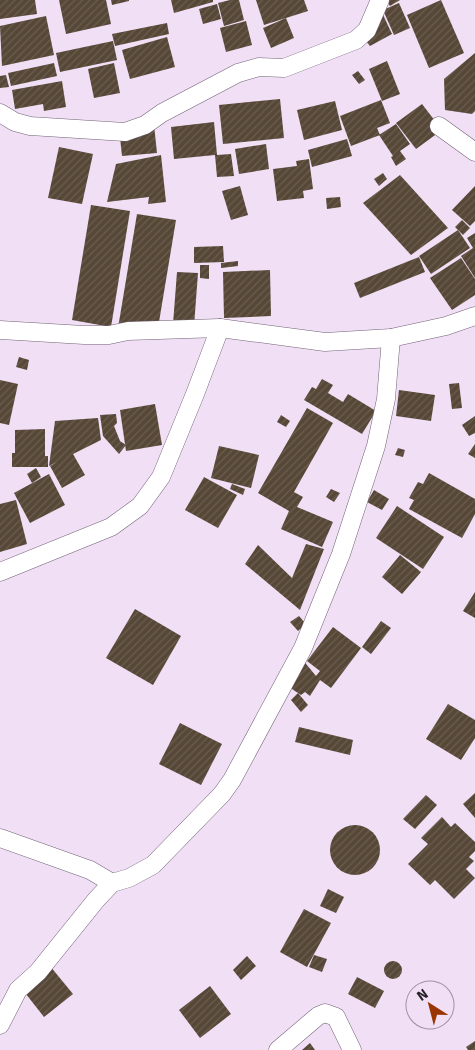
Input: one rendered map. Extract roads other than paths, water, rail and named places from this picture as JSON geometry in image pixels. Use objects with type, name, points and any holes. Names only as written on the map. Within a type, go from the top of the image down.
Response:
[{"type":"street","points":[[0,113],[15,122],[30,126],[125,132],[145,125],[162,113],[238,73],[259,67],[284,68],[356,40],[367,30],[380,0]]},
{"type":"street","points":[[439,126],[475,152]]},
{"type":"street","points":[[0,330],[84,335],[128,331],[220,328],[316,342],[391,338],[446,326],[475,316]]},
{"type":"street","points":[[0,572],[111,527],[140,506],[161,477],[196,394],[220,328]]},
{"type":"street","points":[[0,1025],[18,990],[38,972],[112,883],[129,878],[153,865],[222,794],[303,648],[341,554],[376,446],[386,400],[391,338]]},
{"type":"street","points":[[0,838],[90,870],[112,883]]},
{"type":"street","points":[[278,1050],[318,1016],[325,1013],[336,1017],[352,1050]]}]
